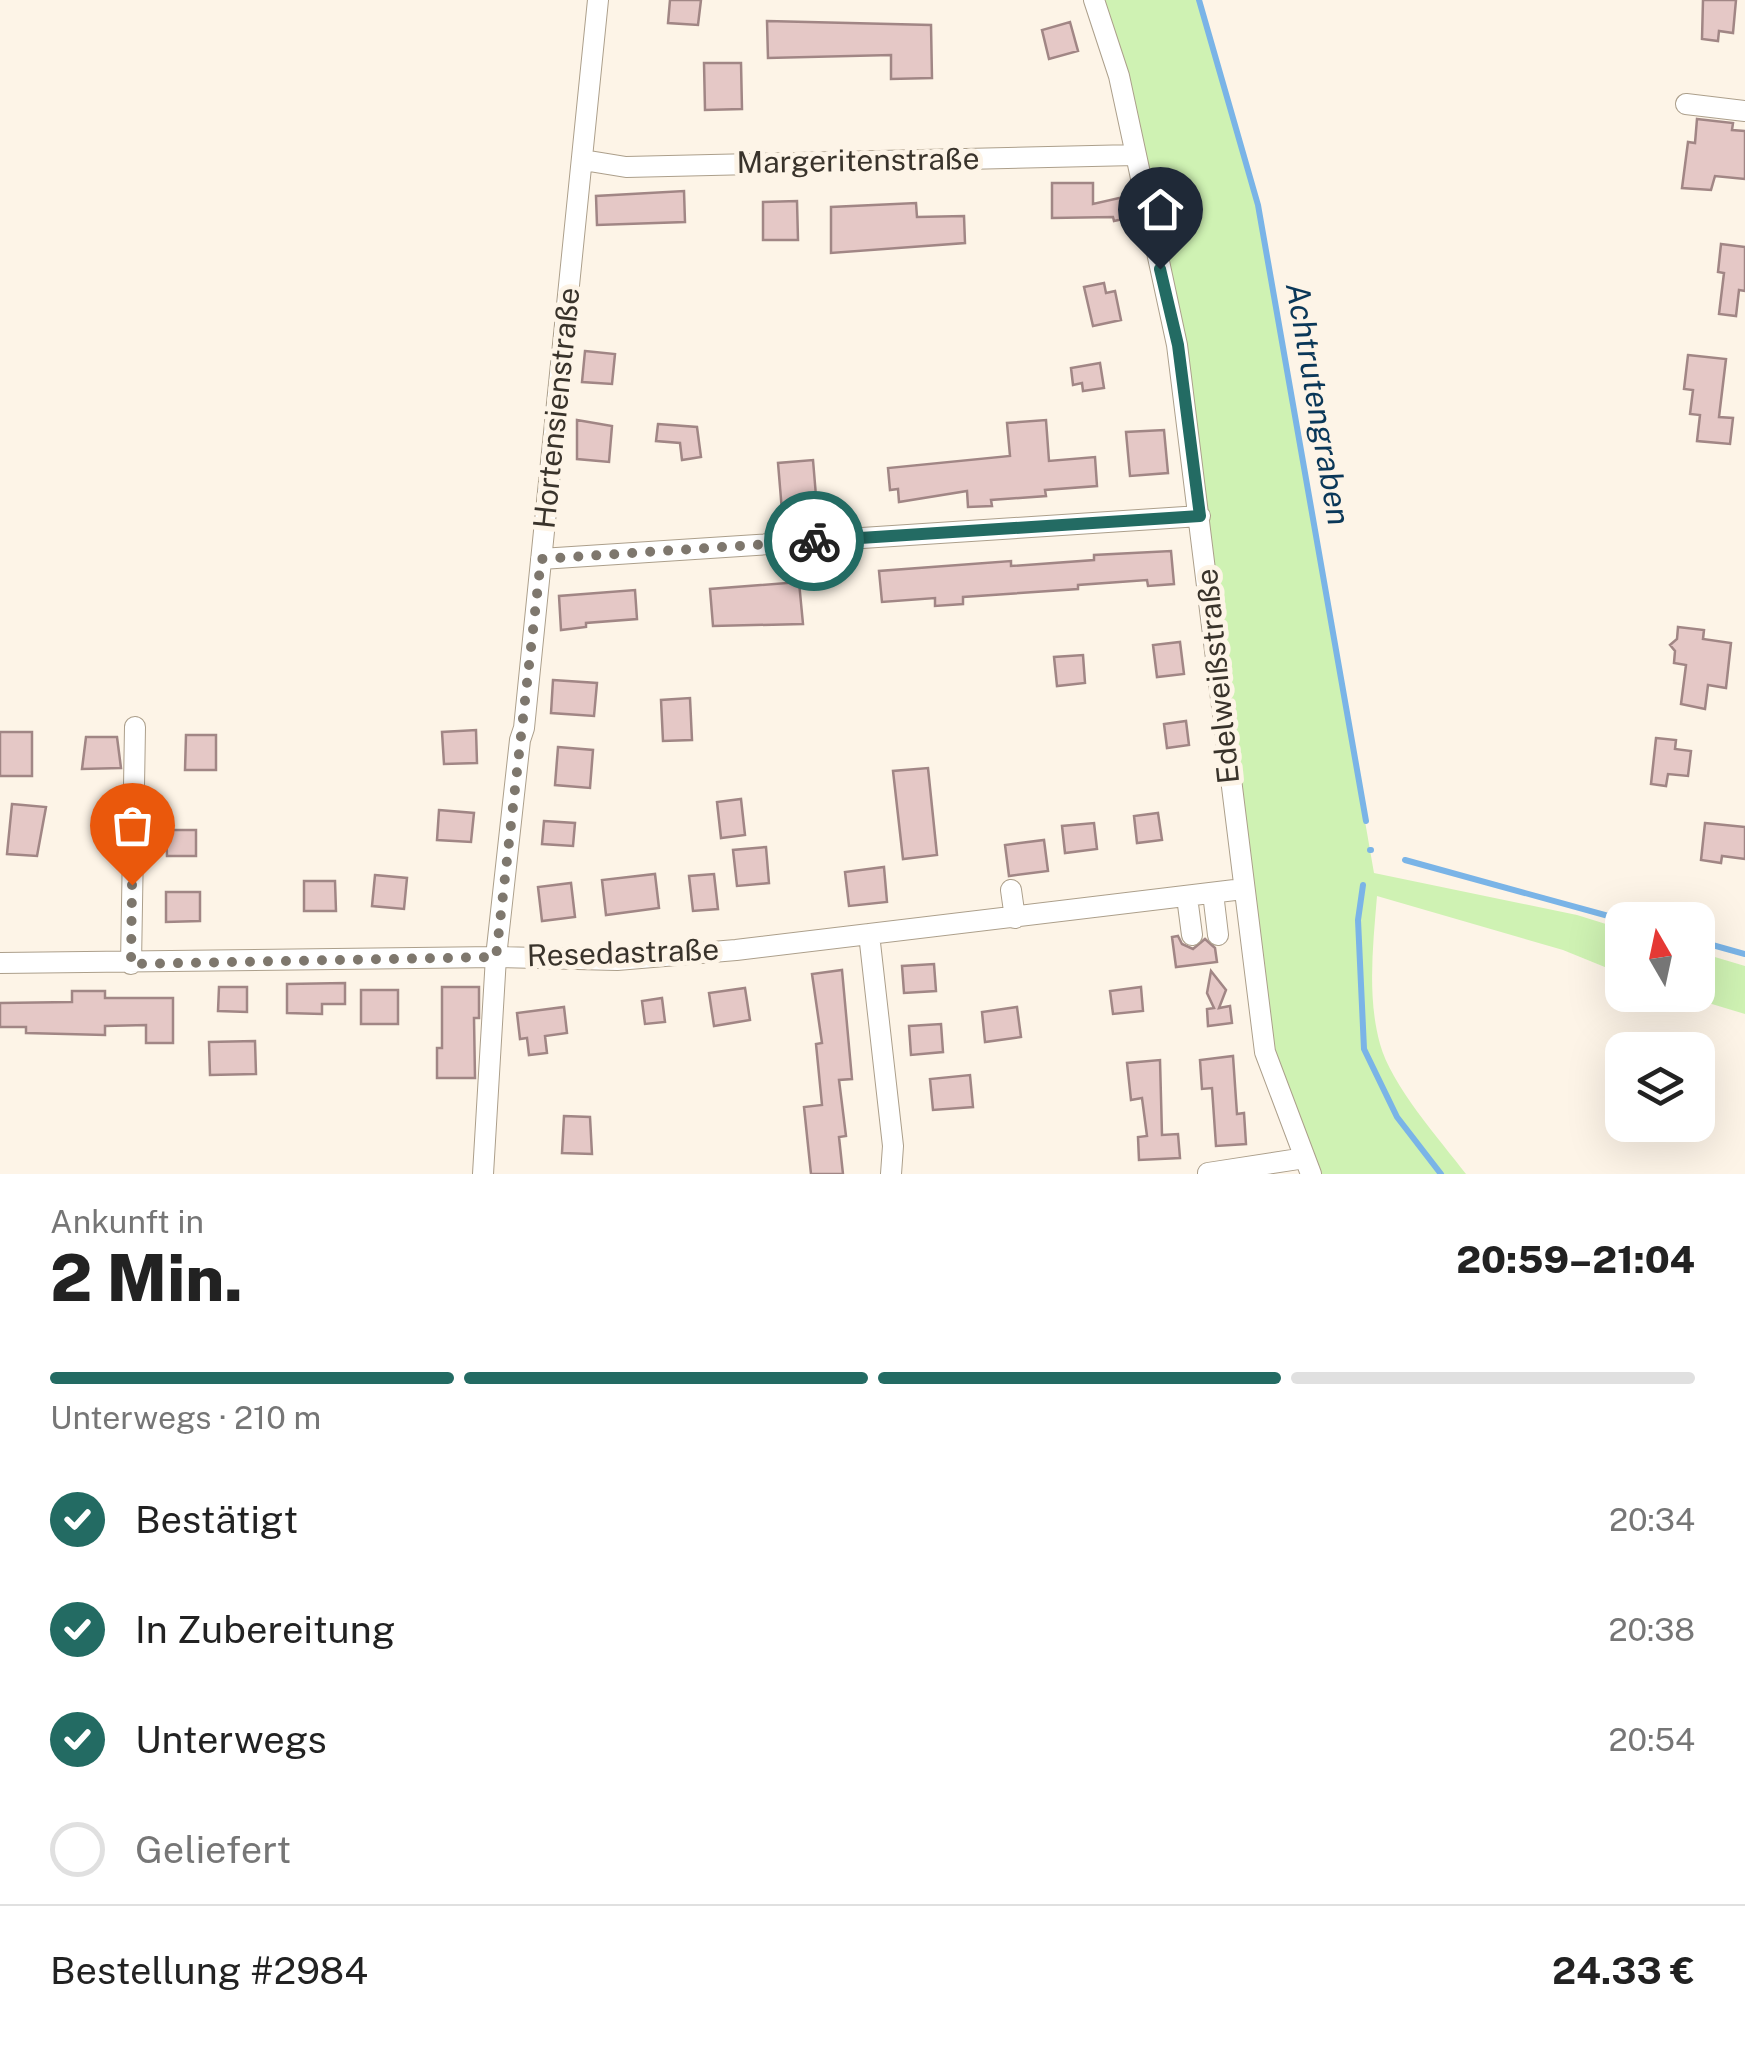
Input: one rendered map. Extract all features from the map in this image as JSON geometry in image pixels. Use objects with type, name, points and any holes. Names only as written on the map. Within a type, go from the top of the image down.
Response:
[{"type":"street","name":"Hortensienstraße","points":[[483,1174],[496,957],[598,0]]},
{"type":"street","name":"Edelweißstraße","points":[[1094,0],[1119,76],[1178,345],[1265,1052],[1308,1166]]},
{"type":"street","points":[[1686,104],[1745,111]]},
{"type":"street","name":"Margeritenstraße","points":[[583,160],[626,167],[1135,155]]},
{"type":"street","points":[[541,559],[1200,516]]},
{"type":"street","points":[[131,964],[135,727]]},
{"type":"street","name":"Resedastraße","points":[[0,963],[496,957],[617,960],[1015,918],[1242,889]]},
{"type":"street","points":[[1011,890],[1015,918]]},
{"type":"street","points":[[1213,893],[1218,935]]},
{"type":"street","points":[[1187,897],[1192,935]]},
{"type":"street","points":[[869,934],[893,1146],[891,1174]]},
{"type":"street","points":[[1208,1174],[1308,1166]]},
{"type":"green space","points":[[1094,0],[1199,0],[1258,205],[1374,873],[1605,924],[1605,967],[1563,950],[1377,896],[1372,989],[1380,1044],[1405,1094],[1466,1174],[1311,1174],[1270,1070],[1178,345]]},
{"type":"green space","points":[[1715,957],[1745,966],[1745,1014],[1715,1005]]},
{"type":"building","points":[[670,0],[701,0],[698,25],[668,23]]},
{"type":"building","points":[[1703,0],[1736,0],[1733,33],[1719,31],[1718,41],[1702,39]]},
{"type":"building","points":[[767,21],[931,25],[932,78],[891,79],[891,55],[768,58]]},
{"type":"building","points":[[1070,22],[1078,51],[1049,59],[1042,30]]},
{"type":"building","points":[[704,63],[741,63],[742,109],[705,110]]},
{"type":"building","points":[[1697,119],[1733,123],[1732,130],[1745,131],[1745,179],[1715,176],[1711,190],[1682,188],[1688,142],[1695,143]]},
{"type":"building","points":[[1052,183],[1093,183],[1093,204],[1128,196],[1132,217],[1114,221],[1113,217],[1052,218]]},
{"type":"building","points":[[684,191],[685,222],[597,225],[596,196]]},
{"type":"building","points":[[797,201],[798,240],[763,240],[763,202]]},
{"type":"building","points":[[916,203],[917,217],[964,216],[965,243],[831,253],[831,207]]},
{"type":"building","points":[[1721,244],[1745,247],[1745,291],[1739,290],[1736,316],[1719,314],[1724,273],[1718,272]]},
{"type":"building","points":[[1104,283],[1106,293],[1115,291],[1121,320],[1093,326],[1084,287]]},
{"type":"building","points":[[585,351],[615,354],[612,384],[582,382]]},
{"type":"building","points":[[1688,355],[1726,359],[1719,417],[1733,418],[1730,444],[1697,441],[1700,415],[1690,414],[1693,390],[1684,389]]},
{"type":"building","points":[[1100,363],[1104,388],[1083,391],[1082,383],[1073,385],[1071,368]]},
{"type":"building","points":[[577,420],[612,426],[609,462],[577,459]]},
{"type":"building","points":[[1046,420],[1049,461],[1095,457],[1097,486],[1045,490],[1046,496],[991,500],[992,506],[968,507],[967,491],[899,502],[898,489],[890,490],[888,468],[1010,456],[1007,423]]},
{"type":"building","points":[[658,424],[697,427],[701,457],[682,460],[680,443],[656,441]]},
{"type":"building","points":[[1164,430],[1168,473],[1130,476],[1126,432]]},
{"type":"building","points":[[813,460],[817,508],[782,511],[778,463]]},
{"type":"building","points":[[1171,551],[1174,584],[1148,586],[1147,580],[1078,585],[1078,589],[963,597],[963,604],[935,606],[935,598],[882,602],[879,571],[1011,561],[1011,566],[1094,560],[1094,555]]},
{"type":"building","points":[[799,582],[803,624],[713,626],[710,589]]},
{"type":"building","points":[[635,590],[637,619],[586,623],[586,627],[561,630],[559,596]]},
{"type":"building","points":[[1678,627],[1704,630],[1703,639],[1731,643],[1726,688],[1708,685],[1705,709],[1681,704],[1686,665],[1674,663],[1675,651],[1670,645],[1677,639]]},
{"type":"building","points":[[1180,642],[1184,674],[1157,677],[1153,645]]},
{"type":"building","points":[[1083,655],[1085,683],[1057,686],[1054,657]]},
{"type":"building","points":[[553,680],[597,683],[594,716],[551,713]]},
{"type":"building","points":[[690,698],[692,740],[663,741],[661,700]]},
{"type":"building","points":[[1186,721],[1189,745],[1167,748],[1164,724]]},
{"type":"building","points":[[476,730],[477,763],[444,764],[442,732]]},
{"type":"building","points":[[0,732],[32,732],[32,776],[0,776]]},
{"type":"building","points":[[186,735],[216,735],[216,770],[185,770]]},
{"type":"building","points":[[86,737],[117,737],[121,768],[82,769]]},
{"type":"building","points":[[1656,738],[1676,740],[1675,749],[1691,751],[1688,776],[1668,774],[1666,786],[1651,784]]},
{"type":"building","points":[[558,747],[593,750],[590,788],[555,785]]},
{"type":"building","points":[[928,768],[937,855],[903,859],[893,771]]},
{"type":"building","points":[[741,799],[745,835],[721,838],[717,802]]},
{"type":"building","points":[[12,804],[46,807],[37,856],[7,854]]},
{"type":"building","points":[[439,810],[474,813],[471,842],[437,840]]},
{"type":"building","points":[[1158,813],[1162,840],[1137,843],[1134,816]]},
{"type":"building","points":[[544,821],[575,823],[573,846],[542,844]]},
{"type":"building","points":[[1094,823],[1097,849],[1065,853],[1062,826]]},
{"type":"building","points":[[1705,823],[1745,827],[1745,859],[1722,856],[1721,863],[1701,860]]},
{"type":"building","points":[[166,830],[196,830],[196,856],[167,856]]},
{"type":"building","points":[[1044,840],[1048,871],[1009,876],[1005,845]]},
{"type":"building","points":[[766,847],[769,883],[737,886],[733,850]]},
{"type":"building","points":[[884,867],[887,902],[849,906],[845,872]]},
{"type":"building","points":[[655,874],[659,908],[606,915],[602,880]]},
{"type":"building","points":[[714,874],[718,909],[693,911],[689,876]]},
{"type":"building","points":[[375,875],[407,878],[404,909],[372,906]]},
{"type":"building","points":[[304,881],[335,881],[336,911],[304,911]]},
{"type":"building","points":[[571,883],[575,917],[542,921],[538,887]]},
{"type":"building","points":[[166,892],[200,892],[200,921],[166,922]]},
{"type":"building","points":[[1178,936],[1182,944],[1193,949],[1205,939],[1215,948],[1217,962],[1176,967],[1172,937]]},
{"type":"building","points":[[934,964],[936,991],[904,993],[902,966]]},
{"type":"building","points":[[842,970],[852,1079],[839,1080],[846,1136],[839,1137],[843,1174],[811,1174],[804,1107],[822,1105],[816,1044],[822,1043],[812,974]]},
{"type":"building","points":[[1211,971],[1226,990],[1219,1008],[1230,1006],[1232,1023],[1208,1026],[1207,1009],[1214,1008],[1207,993]]},
{"type":"building","points":[[345,983],[345,1004],[322,1004],[322,1014],[287,1013],[287,984]]},
{"type":"building","points":[[219,987],[247,987],[247,1012],[218,1011]]},
{"type":"building","points":[[442,987],[479,987],[479,1018],[474,1018],[475,1078],[437,1078],[437,1048],[442,1048]]},
{"type":"building","points":[[1141,987],[1143,1011],[1113,1014],[1110,991]]},
{"type":"building","points":[[745,988],[750,1020],[714,1026],[709,993]]},
{"type":"building","points":[[361,990],[398,990],[398,1024],[361,1024]]},
{"type":"building","points":[[72,991],[105,991],[105,998],[173,998],[173,1043],[146,1043],[146,1025],[105,1026],[105,1035],[26,1033],[26,1027],[0,1027],[0,1003],[72,1002]]},
{"type":"building","points":[[662,998],[665,1022],[645,1024],[642,1001]]},
{"type":"building","points":[[564,1007],[567,1033],[545,1036],[547,1053],[529,1055],[527,1038],[520,1039],[517,1013]]},
{"type":"building","points":[[1017,1007],[1021,1037],[985,1042],[982,1012]]},
{"type":"building","points":[[941,1024],[943,1052],[911,1055],[909,1026]]},
{"type":"building","points":[[255,1041],[256,1074],[210,1075],[209,1042]]},
{"type":"building","points":[[1233,1056],[1237,1114],[1244,1113],[1246,1144],[1216,1146],[1212,1088],[1202,1089],[1200,1060]]},
{"type":"building","points":[[1160,1060],[1162,1135],[1178,1134],[1180,1158],[1139,1160],[1138,1137],[1147,1136],[1142,1098],[1131,1100],[1127,1063]]},
{"type":"building","points":[[970,1075],[973,1107],[933,1110],[930,1079]]},
{"type":"building","points":[[564,1116],[590,1117],[592,1154],[562,1153]]},
{"type":"waterway","name":"Achtrutengraben","points":[[1199,0],[1258,205],[1366,821]]},
{"type":"waterway","points":[[1405,860],[1605,915]]},
{"type":"waterway","points":[[1363,885],[1358,920],[1364,1049],[1397,1117],[1441,1174]]},
{"type":"waterway","points":[[1715,946],[1745,954]]},
{"type":"way so far","points":[[132,885],[131,964],[496,957],[541,559],[814,541]]},
{"type":"route","points":[[814,541],[1200,516],[1178,345],[1160,269]]}]
